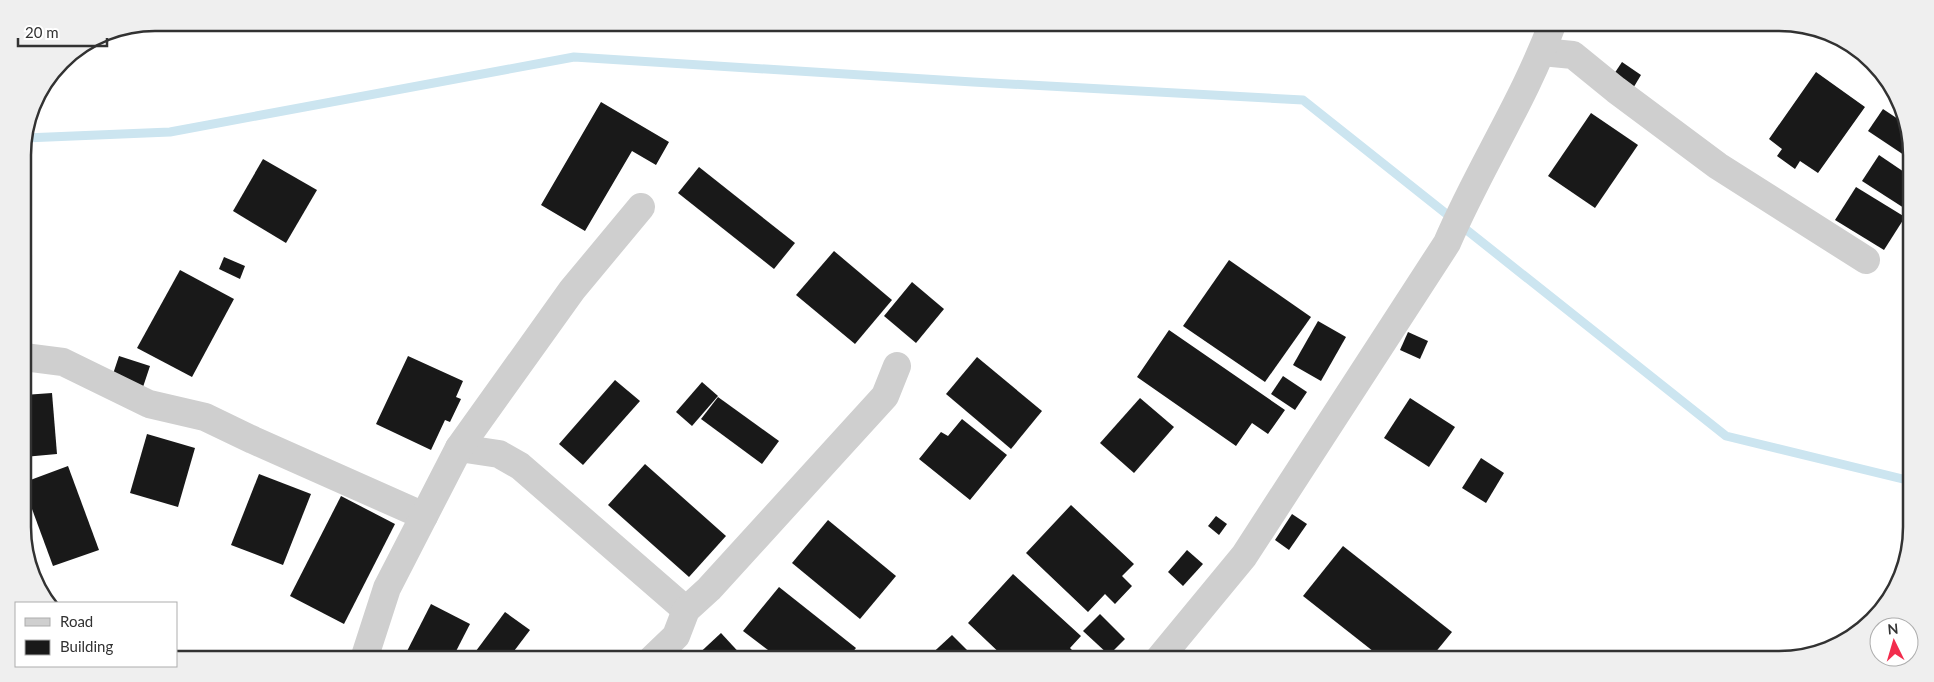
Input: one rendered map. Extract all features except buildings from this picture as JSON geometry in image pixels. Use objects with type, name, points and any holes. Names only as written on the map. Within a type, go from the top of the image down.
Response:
[{"type":"street","points":[[1166,650],[1244,556],[1447,243],[1461,210],[1542,52],[1550,31]]},
{"type":"street","points":[[1542,52],[1573,55],[1616,90],[1718,166],[1866,260]]},
{"type":"street","points":[[367,651],[388,588],[459,448],[572,290],[641,207]]},
{"type":"street","points":[[31,358],[63,362],[150,404],[204,417],[424,516]]},
{"type":"street","points":[[661,651],[676,636],[686,610],[709,589],[884,396],[897,366]]},
{"type":"street","points":[[459,448],[499,454],[520,466],[686,610]]},
{"type":"waterway","points":[[32,138],[170,132],[574,57],[1303,100],[1726,436],[1903,479]]}]
